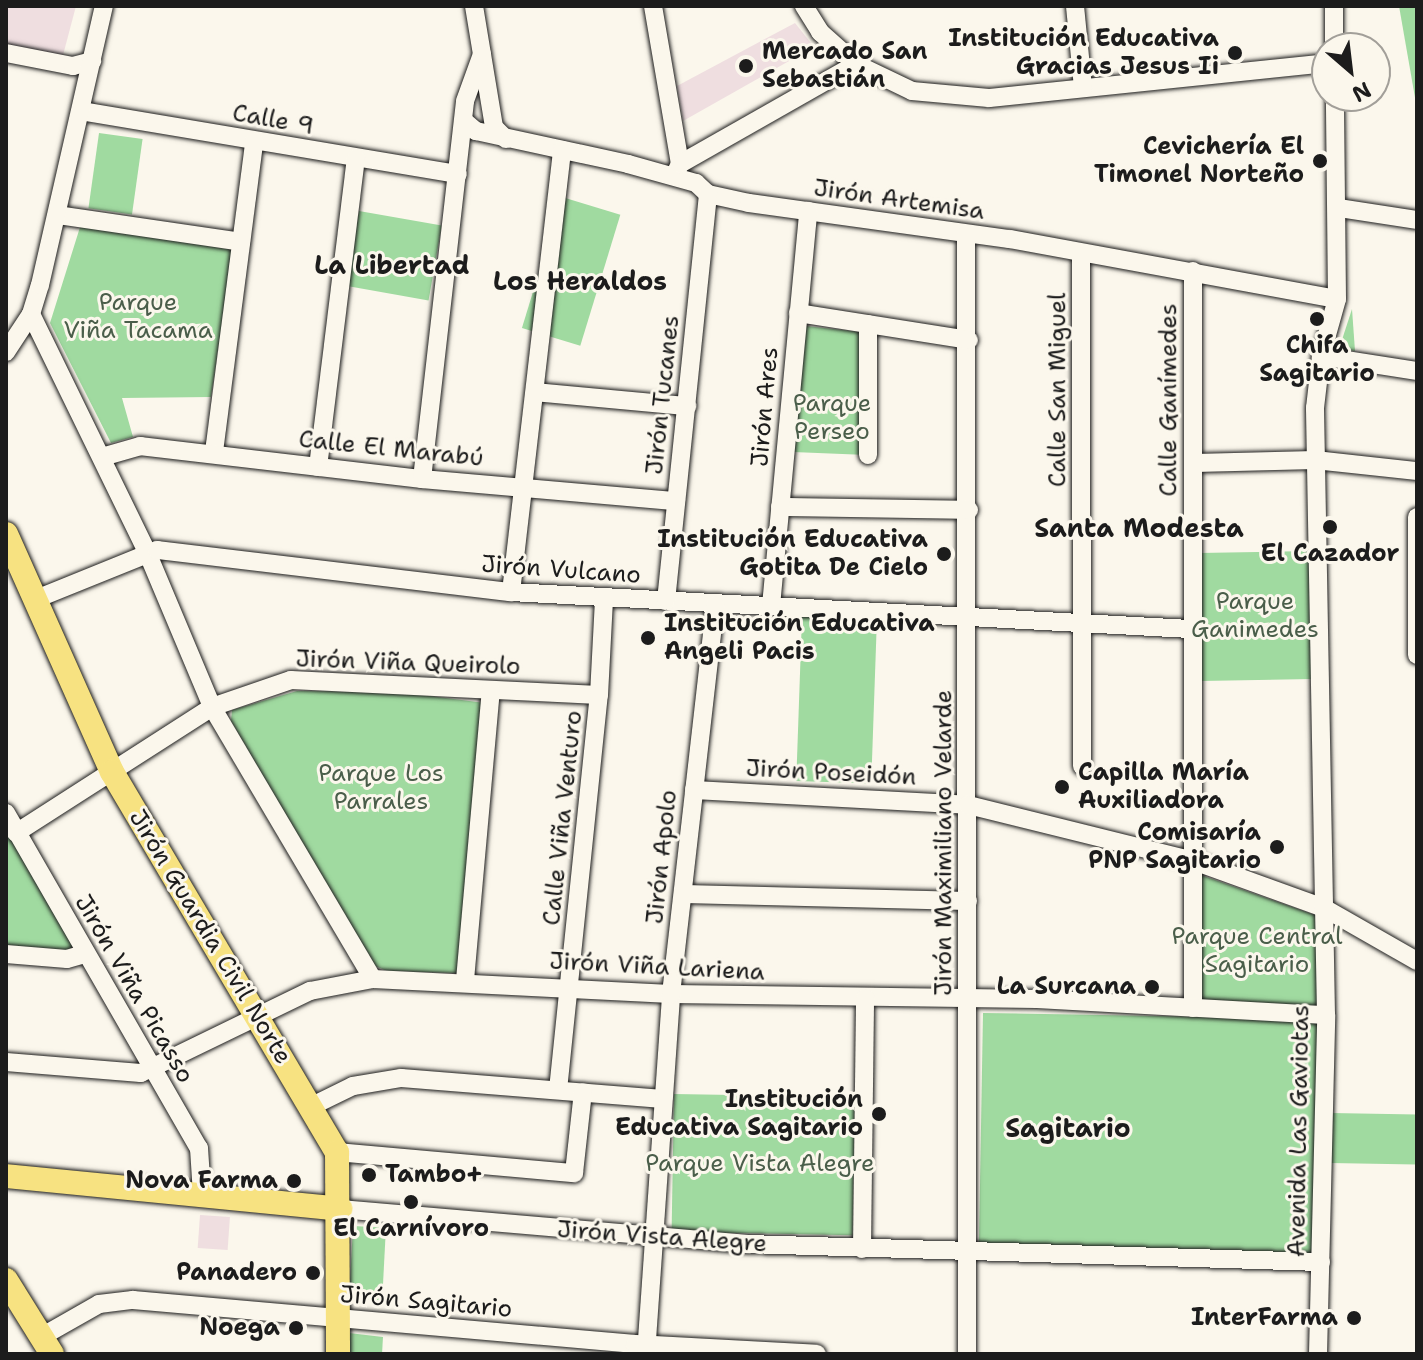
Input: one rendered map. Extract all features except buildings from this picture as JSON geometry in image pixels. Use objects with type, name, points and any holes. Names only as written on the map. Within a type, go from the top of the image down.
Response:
[{"type":"main road","name":"Jirón Guardia Civil Norte","points":[[6,534],[112,772],[337,1152],[340,1209],[338,1354]]},
{"type":"main road","name":"Jirón Vista Alegre","points":[[6,1176],[340,1209]]},
{"type":"main road","points":[[6,1280],[47,1346]]},
{"type":"street","points":[[6,352],[31,314],[57,215],[104,6]]},
{"type":"street","points":[[474,6],[494,127],[506,139]]},
{"type":"street","points":[[653,6],[676,170],[856,64]]},
{"type":"street","points":[[804,6],[820,32],[856,64],[912,91],[989,98],[1311,65]]},
{"type":"street","points":[[1075,6],[1083,88]]},
{"type":"street","points":[[1334,6],[1334,32]]},
{"type":"street","points":[[6,53],[73,66],[92,61]]},
{"type":"street","points":[[422,479],[468,87],[482,54]]},
{"type":"street","name":"Calle 9","points":[[81,111],[458,174]]},
{"type":"street","name":"Avenida Las Gaviotas","points":[[1318,1354],[1326,1015],[1315,388],[1337,299],[1339,208],[1336,112]]},
{"type":"street","name":"Jirón Artemisa","points":[[464,121],[476,131],[506,139],[676,170],[708,194],[1193,271],[1337,299]]},
{"type":"street","points":[[214,452],[254,142]]},
{"type":"street","points":[[511,592],[562,150]]},
{"type":"street","points":[[318,467],[356,158]]},
{"type":"street","name":"Jirón Tucanes","points":[[666,601],[708,194]]},
{"type":"street","points":[[1339,208],[1417,220]]},
{"type":"street","name":"Jirón Ares","points":[[771,606],[808,211]]},
{"type":"street","points":[[57,215],[241,242]]},
{"type":"street","name":"Jirón Maximiliano Velarde","points":[[966,235],[969,340],[967,1354]]},
{"type":"street","name":"Calle San Miguel","points":[[1081,254],[1082,766]]},
{"type":"street","name":"Calle Ganímedes","points":[[1193,271],[1195,463],[1189,629],[1194,861],[1193,1008]]},
{"type":"street","points":[[798,313],[969,340]]},
{"type":"street","points":[[31,314],[147,552],[212,707],[373,979]]},
{"type":"street","points":[[868,324],[868,455]]},
{"type":"street","points":[[1321,356],[1417,371]]},
{"type":"street","points":[[535,392],[687,406]]},
{"type":"street","name":"Calle El Marabú","points":[[102,457],[140,446],[214,452],[422,479],[676,501]]},
{"type":"street","points":[[1195,463],[1315,460],[1417,471]]},
{"type":"street","points":[[780,507],[969,510]]},
{"type":"street","points":[[1417,517],[1417,655]]},
{"type":"street","name":"Jirón Vulcano","points":[[36,599],[147,552],[511,592],[1189,629]]},
{"type":"street","name":"Calle Viña Venturo","points":[[558,1090],[599,695],[604,598]]},
{"type":"street","name":"Jirón Apolo","points":[[646,1350],[671,994],[715,605]]},
{"type":"street","name":"Jirón Viña Queirolo","points":[[16,833],[212,707],[291,680],[599,695]]},
{"type":"street","points":[[465,980],[491,690]]},
{"type":"street","name":"Jirón Poseidón","points":[[694,790],[968,805],[1194,861],[1324,908],[1417,961]]},
{"type":"street","name":"Jirón Viña Picasso","points":[[6,813],[202,1156],[202,1194]]},
{"type":"street","points":[[683,894],[968,901]]},
{"type":"street","points":[[6,954],[67,959],[85,954]]},
{"type":"street","name":"Jirón Viña Lariena","points":[[6,1062],[124,1073],[155,1070],[310,991],[373,979],[465,980],[671,994],[1037,999],[1326,1015]]},
{"type":"street","points":[[862,1249],[865,998]]},
{"type":"street","points":[[310,1107],[353,1086],[384,1079],[663,1099]]},
{"type":"street","points":[[337,1152],[574,1173],[583,1092]]},
{"type":"street","name":"Jirón Vista Alegre","points":[[340,1209],[653,1238],[967,1254],[1321,1262]]},
{"type":"street","name":"Jirón Sagitario","points":[[47,1346],[82,1312],[124,1300],[338,1318],[646,1350],[817,1354]]},
{"type":"shaded area","points":[[6,6],[76,6],[62,59],[6,47]]},
{"type":"shaded area","name":"Mercado San Sebastián","points":[[795,23],[814,47],[683,121],[677,86]]},
{"type":"shaded area","points":[[200,1215],[230,1217],[228,1250],[198,1248]]},
{"type":"green space","points":[[1399,6],[1417,6],[1417,109]]},
{"type":"green space","points":[[99,133],[143,139],[132,214],[88,208]]},
{"type":"green space","points":[[562,197],[620,215],[580,346],[522,328]]},
{"type":"green space","points":[[359,211],[442,226],[429,300],[346,286]]},
{"type":"green space","name":"Parque Viña Tacama","points":[[81,224],[233,250],[211,397],[122,398],[133,437],[111,443],[50,323]]},
{"type":"green space","points":[[1352,309],[1355,351],[1339,349]]},
{"type":"green space","name":"Parque Perseo","points":[[806,326],[870,333],[867,455],[793,452]]},
{"type":"green space","name":"Parque Ganimedes","points":[[1310,551],[1312,679],[1201,681],[1199,553]]},
{"type":"green space","points":[[802,616],[877,619],[871,784],[796,781]]},
{"type":"green space","name":"Parque Los Parrales","points":[[297,691],[399,692],[485,703],[458,973],[387,971],[373,965],[231,721],[232,710]]},
{"type":"green space","points":[[6,826],[73,946],[67,952],[6,947]]},
{"type":"green space","name":"Parque Central Sagitario","points":[[1201,875],[1315,915],[1320,1007],[1202,1002]]},
{"type":"green space","points":[[983,1013],[1320,1019],[1316,1254],[979,1248]]},
{"type":"green space","name":"Parque Vista Alegre","points":[[674,1094],[855,1097],[853,1235],[672,1232]]},
{"type":"green space","points":[[1331,1113],[1417,1115],[1416,1164],[1330,1163]]},
{"type":"green space","points":[[353,1226],[386,1228],[382,1301],[349,1299]]},
{"type":"green space","points":[[349,1333],[383,1337],[382,1354],[349,1354]]},
{"type":"place","name":"Institución Educativa Gracias Jesus Ii","points":[[1235,53]]},
{"type":"place","name":"Mercado San Sebastián","points":[[746,66]]},
{"type":"place","name":"Cevichería El Timonel Norteño","points":[[1320,161]]},
{"type":"place","name":"Chifa Sagitario","points":[[1317,319]]},
{"type":"place","name":"El Cazador","points":[[1330,527]]},
{"type":"place","name":"Institución Educativa Gotita De Cielo","points":[[944,554]]},
{"type":"place","name":"Institución Educativa Angeli Pacis","points":[[648,638]]},
{"type":"place","name":"Capilla María Auxiliadora","points":[[1062,787]]},
{"type":"place","name":"Comisaría PNP Sagitario","points":[[1277,847]]},
{"type":"place","name":"La Surcana","points":[[1152,987]]},
{"type":"place","name":"Institución Educativa Sagitario","points":[[879,1114]]},
{"type":"place","name":"Tambo+","points":[[369,1175]]},
{"type":"place","name":"Nova Farma","points":[[294,1181]]},
{"type":"place","name":"El Carnívoro","points":[[411,1202]]},
{"type":"place","name":"Panadero","points":[[313,1273]]},
{"type":"place","name":"InterFarma","points":[[1354,1318]]},
{"type":"place","name":"Noega","points":[[296,1328]]},
{"type":"district","name":"La Libertad","points":[[392,265]]},
{"type":"district","name":"Los Heraldos","points":[[580,281]]},
{"type":"district","name":"Santa Modesta","points":[[1139,528]]},
{"type":"district","name":"Sagitario","points":[[1068,1128]]}]
